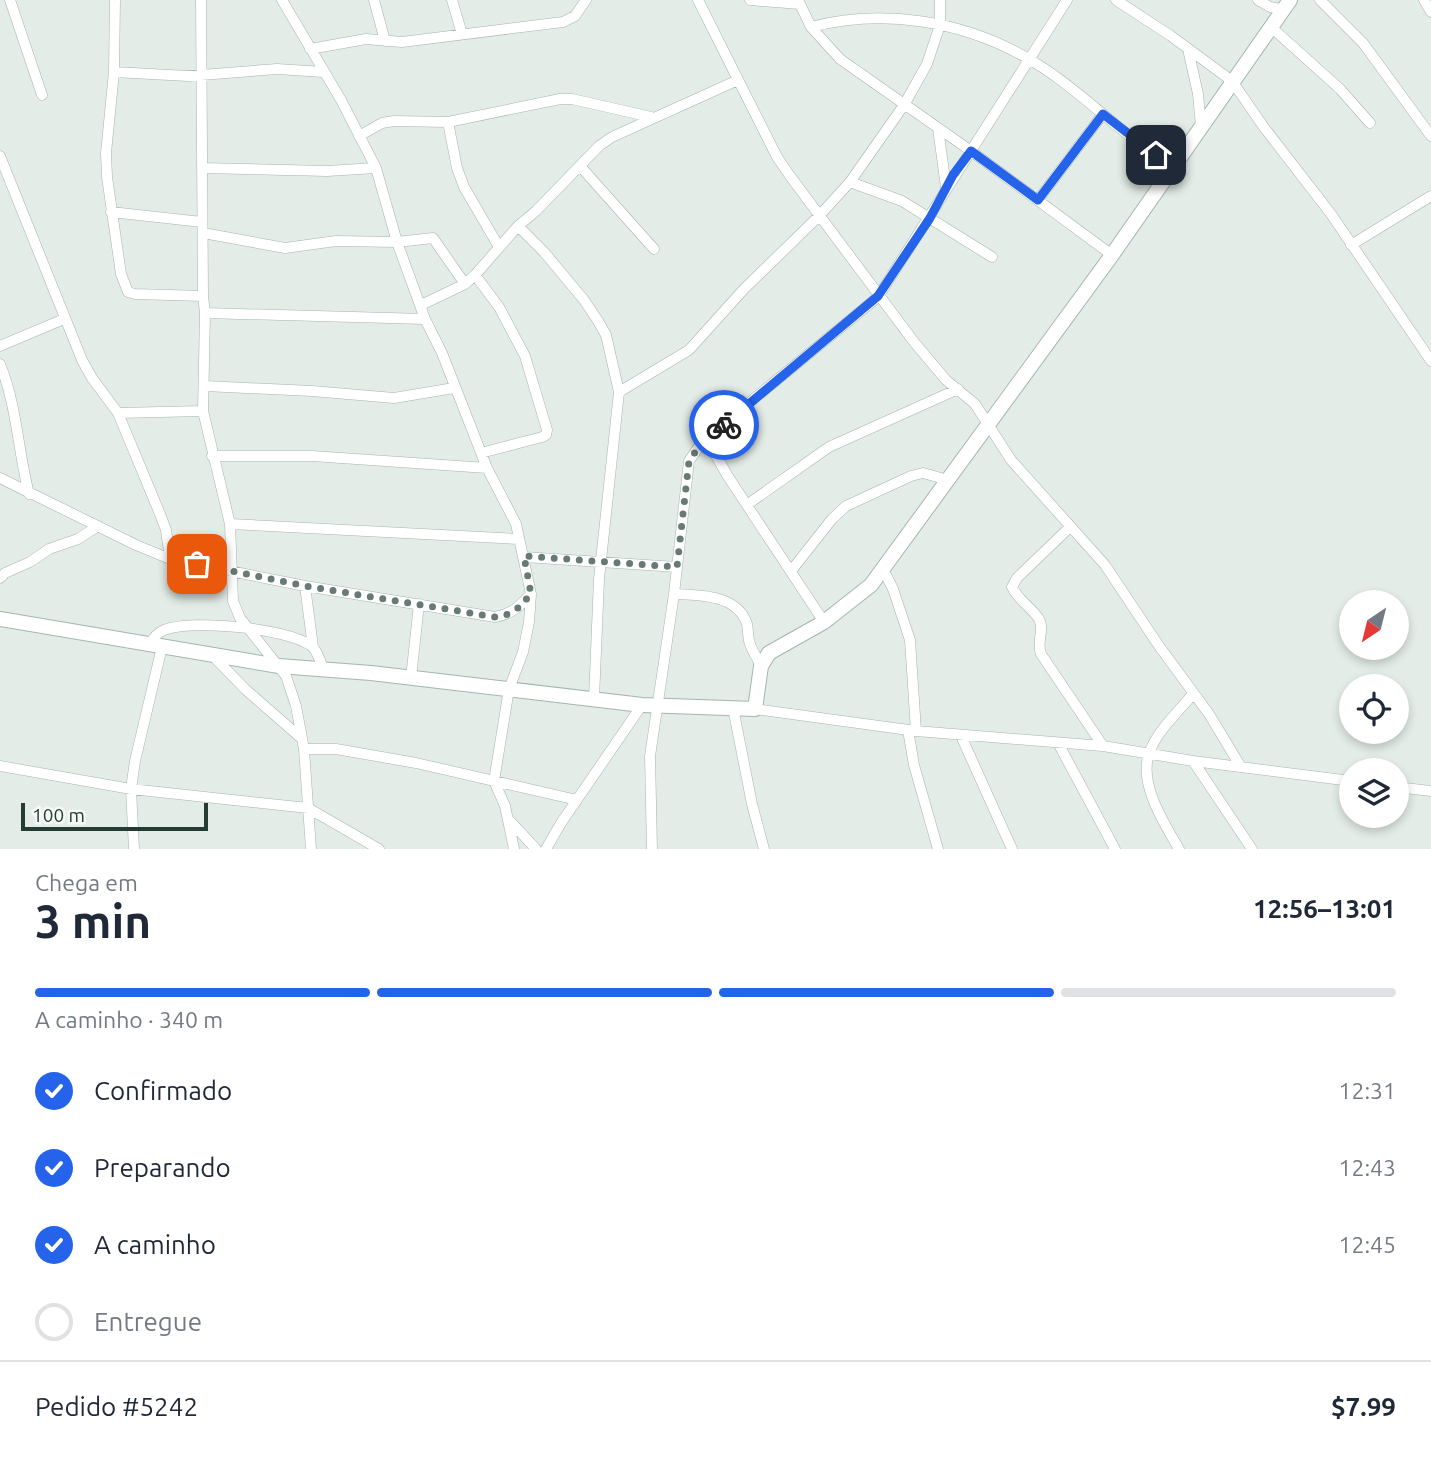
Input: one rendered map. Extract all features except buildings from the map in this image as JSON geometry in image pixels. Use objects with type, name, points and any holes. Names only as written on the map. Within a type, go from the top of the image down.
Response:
[{"type":"street","points":[[10,0],[42,94]]},
{"type":"street","points":[[115,0],[114,72],[106,153],[111,212],[121,274],[128,292],[135,294],[203,296]]},
{"type":"street","points":[[201,0],[205,313],[203,411],[230,524],[233,601],[247,628],[286,676],[296,706],[304,749],[311,849]]},
{"type":"street","points":[[282,0],[376,168],[397,242],[425,319],[442,353],[487,468],[510,512],[524,556],[531,594],[529,622],[523,652],[509,689],[494,781],[508,819],[514,849]]},
{"type":"street","points":[[374,0],[385,41]]},
{"type":"street","points":[[452,0],[463,34]]},
{"type":"street","points":[[310,49],[366,39],[402,42],[562,22],[575,16],[586,0]]},
{"type":"street","points":[[698,0],[777,158],[878,296],[936,368],[975,404],[1011,460],[1094,550],[1158,646],[1223,735],[1241,767]]},
{"type":"street","points":[[750,0],[799,2],[811,27],[840,59],[1112,255]]},
{"type":"street","points":[[619,392],[689,350],[744,289],[850,182],[904,105],[927,64],[940,24],[940,0]]},
{"type":"street","points":[[652,849],[650,705],[674,594],[692,454],[738,411],[878,296],[1067,0]]},
{"type":"street","points":[[1115,0],[1232,81],[1331,214],[1431,361]]},
{"type":"street","points":[[1258,0],[1270,7],[1287,5]]},
{"type":"street","points":[[1320,0],[1375,58],[1431,136]]},
{"type":"street","points":[[1424,0],[1431,12]]},
{"type":"street","points":[[755,709],[761,666],[769,653],[824,622],[871,585],[1112,255],[1287,5]]},
{"type":"street","points":[[811,27],[847,19],[913,20],[940,24],[995,43],[1028,58],[1171,168]]},
{"type":"street","points":[[1271,27],[1340,89],[1370,123]]},
{"type":"street","points":[[1188,49],[1198,94],[1201,126]]},
{"type":"street","points":[[114,72],[202,75],[277,69],[323,72]]},
{"type":"street","points":[[421,305],[465,284],[599,146],[652,117],[738,80]]},
{"type":"street","points":[[359,136],[382,123],[448,122],[560,99],[572,99],[652,117]]},
{"type":"street","points":[[1038,200],[1103,114]]},
{"type":"street","points":[[448,122],[464,187],[499,247]]},
{"type":"street","points":[[937,128],[946,187]]},
{"type":"street","points":[[0,156],[64,319],[92,377],[118,413],[166,530],[170,559]]},
{"type":"street","points":[[580,166],[654,249]]},
{"type":"street","points":[[202,167],[327,171],[376,168]]},
{"type":"street","points":[[850,182],[902,201],[992,257]]},
{"type":"street","points":[[1351,246],[1431,197]]},
{"type":"street","points":[[111,212],[203,227],[285,248],[336,241],[397,242],[433,238],[465,284]]},
{"type":"street","points":[[519,226],[544,252],[598,321],[606,335],[619,392],[602,562],[594,699]]},
{"type":"street","points":[[475,275],[504,316],[525,356],[547,430],[542,437],[481,453]]},
{"type":"street","points":[[205,313],[425,319]]},
{"type":"street","points":[[0,346],[64,319]]},
{"type":"street","points":[[0,364],[12,396],[29,494]]},
{"type":"street","points":[[205,386],[394,398],[454,388]]},
{"type":"street","points":[[748,504],[829,447],[958,389]]},
{"type":"street","points":[[0,401],[12,396]]},
{"type":"street","points":[[118,413],[203,411]]},
{"type":"street","points":[[708,441],[727,475],[824,622]]},
{"type":"street","points":[[212,456],[312,456],[487,468]]},
{"type":"street","points":[[791,571],[832,519],[846,506],[911,476],[923,473],[948,480]]},
{"type":"street","points":[[1,481],[170,559],[305,586],[495,617],[506,615],[518,608],[531,594]]},
{"type":"street","points":[[230,524],[519,539]]},
{"type":"street","points":[[0,578],[49,549],[78,539],[98,526]]},
{"type":"street","points":[[1070,527],[1017,578],[1012,587],[1040,622],[1041,654],[1103,746]]},
{"type":"street","points":[[524,556],[677,567]]},
{"type":"street","points":[[883,569],[893,589],[910,640],[914,765],[938,849]]},
{"type":"street","points":[[871,585],[893,589]]},
{"type":"street","points":[[305,586],[313,647],[323,668]]},
{"type":"street","points":[[674,594],[707,595],[733,606],[742,614],[747,625],[749,643],[761,666]]},
{"type":"street","points":[[411,678],[419,604]]},
{"type":"street","points":[[0,619],[279,666],[323,668],[650,705],[755,709],[961,736],[1103,746],[1193,761],[1339,779]]},
{"type":"street","points":[[134,849],[131,789],[155,646],[154,636],[176,627],[226,625],[302,641],[313,647]]},
{"type":"street","points":[[213,656],[245,689],[300,737]]},
{"type":"street","points":[[1179,849],[1150,794],[1149,753],[1159,736],[1193,694]]},
{"type":"street","points":[[546,849],[552,835],[577,800],[650,705]]},
{"type":"street","points":[[733,708],[764,849]]},
{"type":"street","points":[[961,736],[1013,849]]},
{"type":"street","points":[[1058,743],[1115,849]]},
{"type":"street","points":[[304,749],[320,748],[359,753],[577,800]]},
{"type":"street","points":[[1193,761],[1252,849]]},
{"type":"street","points":[[0,766],[131,789],[308,808],[379,849]]},
{"type":"street","points":[[1409,788],[1431,791]]},
{"type":"street","points":[[508,819],[536,849]]},
{"type":"way so far","points":[[197,564],[357,595],[495,617],[506,615],[518,608],[531,594],[524,556],[677,567],[689,461],[692,454],[724,425]]},
{"type":"route","points":[[724,425],[878,296],[930,218],[953,175],[971,151],[1038,200],[1103,114],[1156,155]]}]
